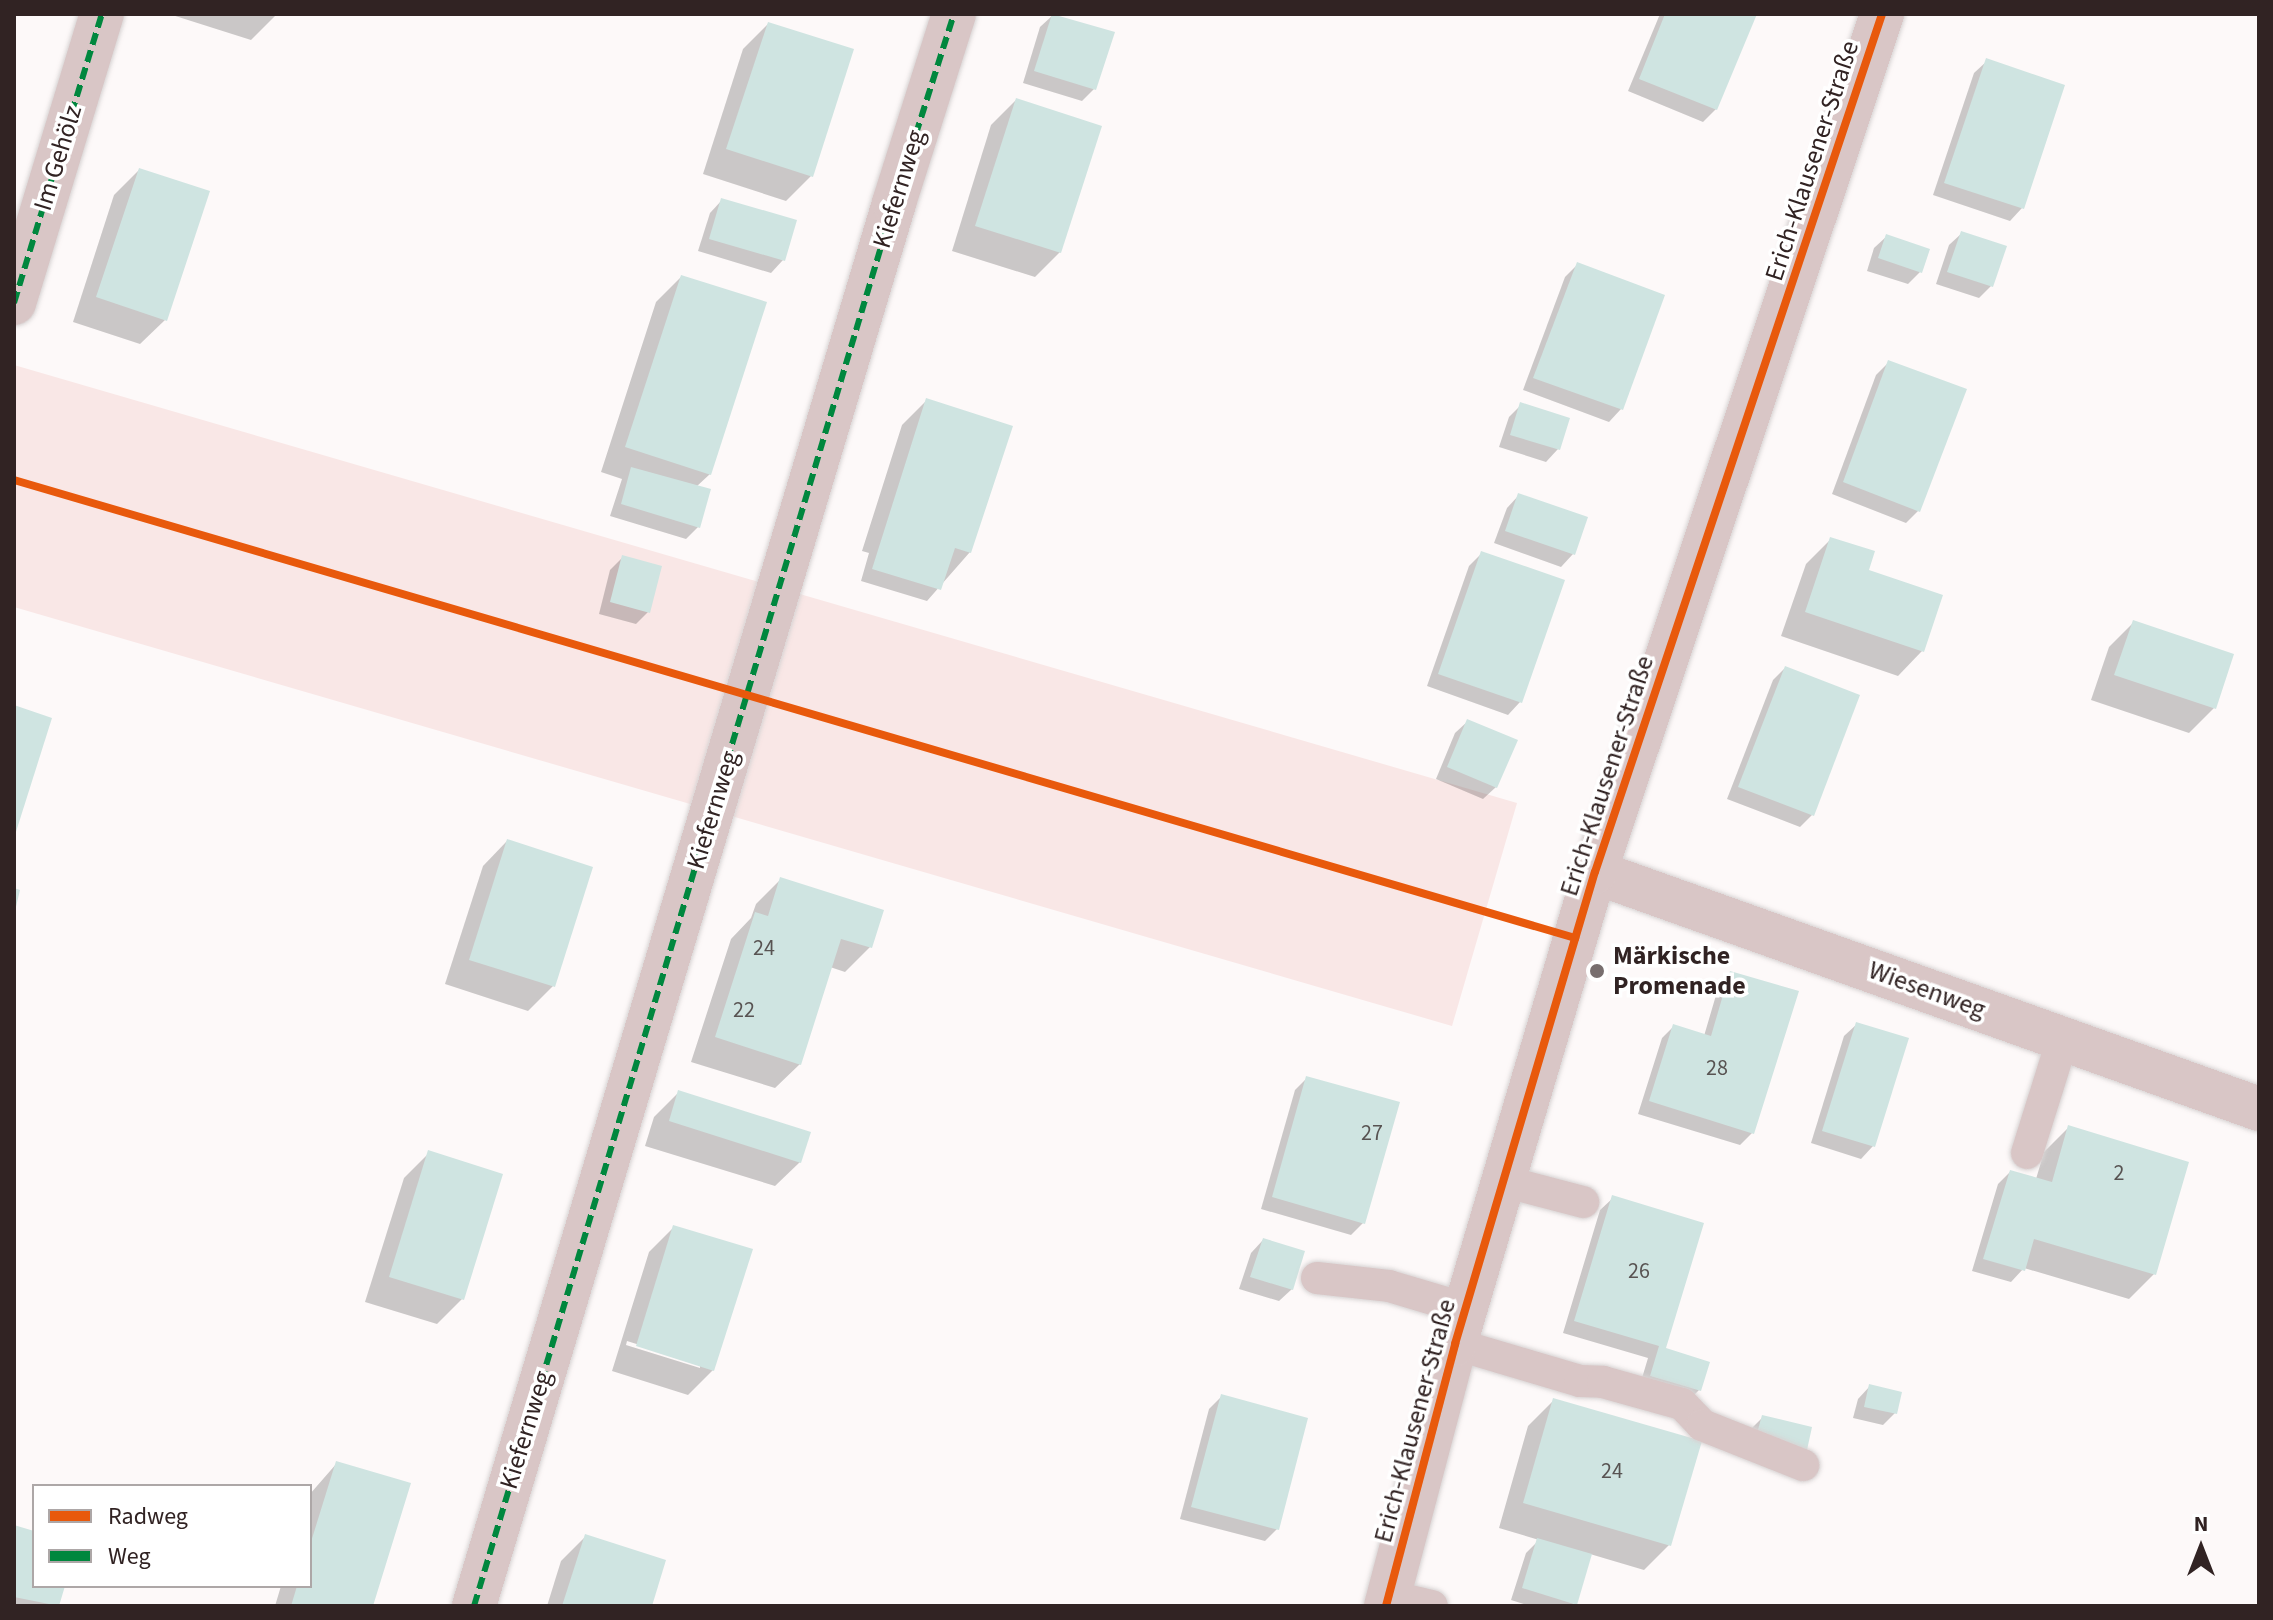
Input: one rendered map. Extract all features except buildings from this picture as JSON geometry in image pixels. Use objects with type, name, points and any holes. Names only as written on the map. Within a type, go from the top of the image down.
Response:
[{"type":"street","name":"Im Gehölz","points":[[14,303],[102,14]]},
{"type":"street","name":"Kiefernweg","points":[[474,1606],[894,203],[954,14]]},
{"type":"street","name":"Erich-Klausener-Straße","points":[[1388,1601],[1461,1326],[1595,872],[1882,14]]},
{"type":"street","name":"Wiesenweg","points":[[1595,872],[2259,1109]]},
{"type":"lane","points":[[2027,1153],[2063,1038]]},
{"type":"lane","points":[[1503,1181],[1583,1202]]},
{"type":"lane","points":[[1317,1278],[1389,1286],[1461,1326],[1580,1381],[1603,1382],[1682,1404],[1702,1425],[1803,1465]]},
{"type":"lane","points":[[1388,1601],[1432,1606]]},
{"type":"shaded area","points":[[14,365],[1517,803],[1452,1026],[14,607]]},
{"type":"marked path","points":[[14,303],[102,14]]},
{"type":"marked path","points":[[474,1606],[894,203],[954,14]]},
{"type":"cycle path","points":[[1386,1606],[1455,1344],[1595,872],[1882,14]]},
{"type":"cycle path","points":[[14,480],[1575,938]]},
{"type":"place","name":"Märkische Promenade","points":[[1597,971]]}]
